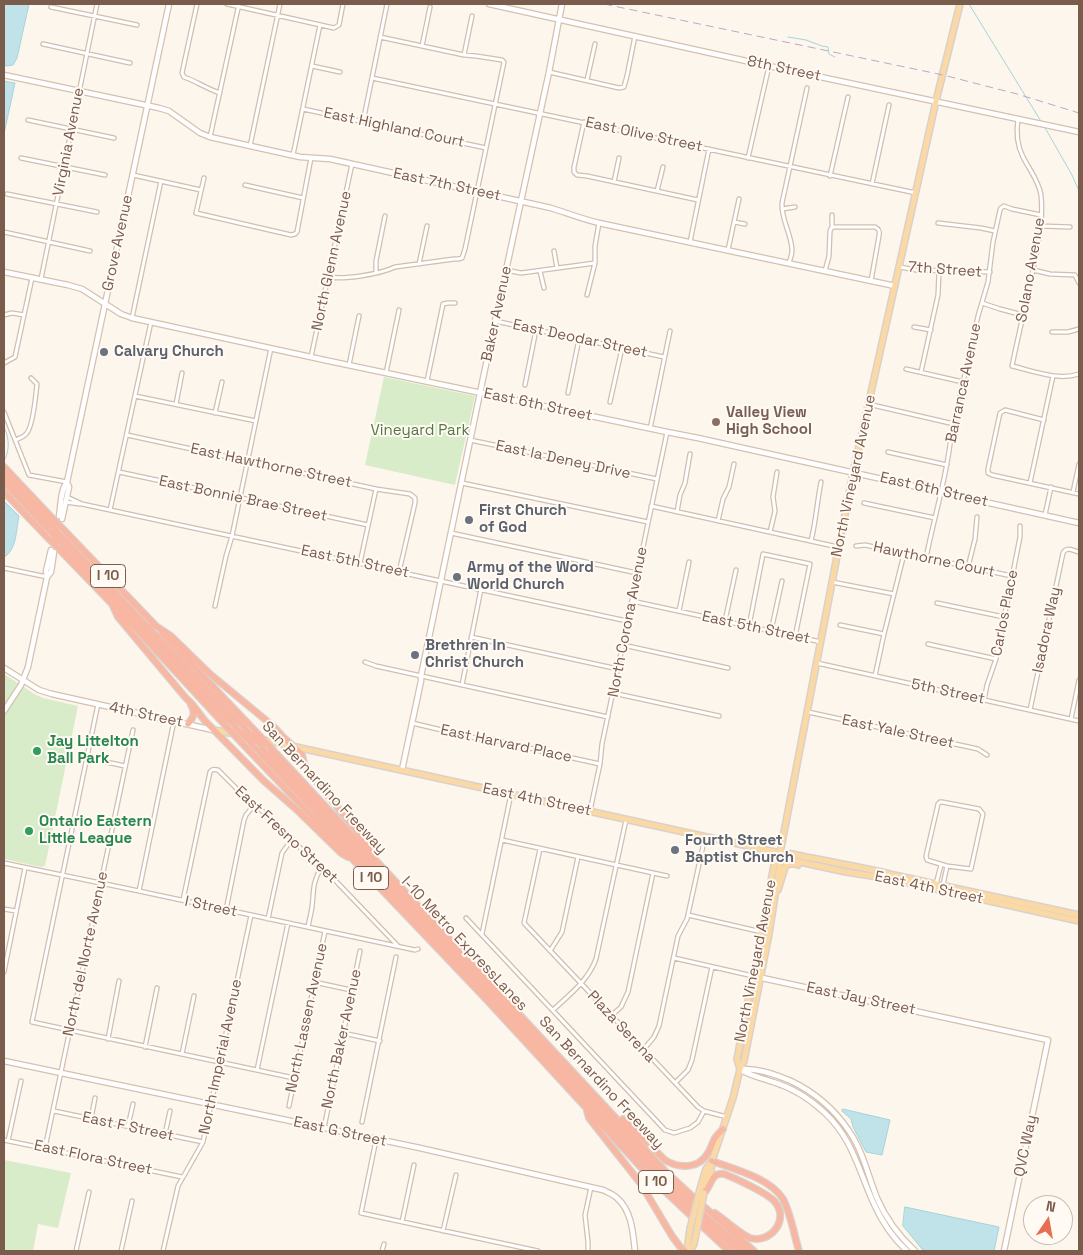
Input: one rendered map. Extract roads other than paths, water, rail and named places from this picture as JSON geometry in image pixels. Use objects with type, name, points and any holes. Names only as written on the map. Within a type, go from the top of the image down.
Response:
[{"type":"highway","name":"San Bernardino Freeway","points":[[4,467],[56,523],[61,535],[154,624],[667,1173],[754,1251]]},
{"type":"highway","name":"I-10 Metro ExpressLanes","points":[[4,475],[56,523],[61,535],[235,727],[655,1174],[677,1197],[738,1251]]},
{"type":"highway","name":"I-10 Metro ExpressLanes","points":[[4,482],[56,523]]},
{"type":"highway","name":"San Bernardino Freeway","points":[[4,492],[49,539],[54,550],[114,606],[490,1004],[649,1176],[729,1251]]},
{"type":"highway","name":"I-10 Metro ExpressLanes","points":[[61,535],[262,746],[656,1169],[746,1251]]},
{"type":"highway","points":[[114,606],[118,617],[205,721],[263,780],[341,853],[353,860]]},
{"type":"highway","points":[[154,624],[171,636],[200,665],[266,720],[302,755],[308,771],[370,849],[376,861]]},
{"type":"highway","points":[[186,697],[194,713],[193,718],[188,724]]},
{"type":"highway","points":[[602,1102],[617,1113],[660,1156],[677,1166],[693,1165],[704,1159],[709,1153],[714,1138],[723,1129]]},
{"type":"highway","points":[[586,1109],[589,1118],[641,1184],[672,1236],[681,1248],[688,1251]]},
{"type":"highway","points":[[712,1161],[768,1184],[781,1196],[786,1206],[799,1251]]},
{"type":"highway","points":[[693,1198],[750,1238],[759,1239],[767,1237],[778,1225],[780,1211],[775,1201],[769,1196],[728,1176],[721,1173],[716,1175],[709,1188],[702,1191]]},
{"type":"main road","name":"North Vineyard Avenue","points":[[688,1251],[694,1244],[706,1169],[712,1161],[744,1061],[769,934],[780,853],[853,473],[936,101],[960,4]]},
{"type":"main road","name":"4th Street","points":[[214,730],[294,747]]},
{"type":"main road","name":"East 4th Street","points":[[294,747],[704,837],[780,853],[853,865],[1079,915]]},
{"type":"main road","name":"North Vineyard Avenue","points":[[740,1069],[737,1059],[775,860],[780,853]]},
{"type":"main road","name":"East 4th Street","points":[[780,853],[786,859],[891,879],[1079,921]]},
{"type":"main road","points":[[775,894],[779,890],[785,867],[788,864],[834,872],[841,871]]},
{"type":"main road","points":[[767,902],[770,907],[767,927],[769,934]]},
{"type":"main road","name":"North Vineyard Avenue","points":[[688,1251],[690,1229],[702,1191]]},
{"type":"street","name":"Virginia Avenue","points":[[40,280],[97,4]]},
{"type":"street","name":"Grove Avenue","points":[[56,523],[64,486],[67,482],[169,4]]},
{"type":"street","points":[[197,4],[182,73],[184,77],[220,93]]},
{"type":"street","points":[[227,4],[239,5],[278,16],[334,28],[339,25],[343,4]]},
{"type":"street","points":[[250,146],[280,4]]},
{"type":"street","points":[[363,122],[387,4]]},
{"type":"street","name":"8th Street","points":[[489,4],[1079,132]]},
{"type":"street","name":"Baker Avenue","points":[[402,770],[562,4]]},
{"type":"street","points":[[210,137],[239,5]]},
{"type":"street","points":[[51,7],[137,25]]},
{"type":"street","points":[[422,46],[430,7]]},
{"type":"street","points":[[464,56],[472,16]]},
{"type":"street","points":[[292,156],[320,25]]},
{"type":"street","points":[[549,72],[619,88],[624,87],[635,36]]},
{"type":"street","points":[[329,277],[337,278],[376,273],[395,267],[462,258],[465,249],[504,62],[502,60],[476,56],[464,56],[380,37]]},
{"type":"street","points":[[44,44],[130,63]]},
{"type":"street","points":[[587,80],[595,44]]},
{"type":"street","points":[[312,66],[340,72]]},
{"type":"street","points":[[748,158],[769,66]]},
{"type":"street","name":"East 7th Street","points":[[4,75],[169,111],[200,133],[210,137],[292,156],[330,159],[551,208],[584,220],[895,286]]},
{"type":"street","name":"East Olive Street","points":[[372,78],[916,193]]},
{"type":"street","points":[[789,263],[792,251],[782,209],[807,88]]},
{"type":"street","points":[[830,176],[848,97]]},
{"type":"street","points":[[872,184],[889,105]]},
{"type":"street","name":"East Highland Court","points":[[303,109],[486,148]]},
{"type":"street","name":"Solano Avenue","points":[[1018,119],[1017,134],[1019,147],[1041,193],[1041,226],[1038,249],[1012,366],[1053,376]]},
{"type":"street","points":[[28,120],[114,138]]},
{"type":"street","points":[[584,122],[574,172],[577,175],[698,200]]},
{"type":"street","points":[[690,242],[709,149]]},
{"type":"street","points":[[21,158],[106,175]]},
{"type":"street","points":[[204,178],[196,213],[291,235],[297,232],[311,158]]},
{"type":"street","points":[[614,182],[619,158]]},
{"type":"street","name":"North Glenn Avenue","points":[[311,357],[352,164]]},
{"type":"street","points":[[657,191],[663,167]]},
{"type":"street","points":[[133,175],[201,190]]},
{"type":"street","points":[[132,318],[161,181]]},
{"type":"street","points":[[245,185],[303,198]]},
{"type":"street","points":[[7,194],[97,212]]},
{"type":"street","points":[[728,250],[739,199]]},
{"type":"street","name":"Barranca Avenue","points":[[926,558],[963,382],[990,272],[993,242],[1001,208],[1004,206],[1041,215]]},
{"type":"street","points":[[782,209],[795,207]]},
{"type":"street","points":[[825,271],[832,215]]},
{"type":"street","points":[[376,273],[376,261],[385,216]]},
{"type":"street","points":[[734,222],[745,224]]},
{"type":"street","points":[[587,295],[594,263],[599,223]]},
{"type":"street","points":[[938,223],[995,231]]},
{"type":"street","points":[[419,264],[427,226]]},
{"type":"street","points":[[1041,226],[1070,227]]},
{"type":"street","points":[[832,227],[875,227],[880,231],[870,281]]},
{"type":"street","points":[[4,232],[90,251]]},
{"type":"street","points":[[554,251],[557,268]]},
{"type":"street","points":[[506,270],[522,273],[594,263]]},
{"type":"street","name":"7th Street","points":[[900,267],[916,270],[990,272]]},
{"type":"street","points":[[1033,270],[1050,274],[1076,275],[1079,283]]},
{"type":"street","points":[[540,271],[544,288]]},
{"type":"street","points":[[921,372],[938,295],[939,271]]},
{"type":"street","name":"East 6th Street","points":[[4,272],[82,290],[121,314],[132,318],[698,438],[1079,523]]},
{"type":"street","points":[[4,363],[15,357],[32,278]]},
{"type":"street","points":[[427,382],[443,304],[456,303]]},
{"type":"street","points":[[982,303],[1023,315]]},
{"type":"street","points":[[386,373],[399,310]]},
{"type":"street","points":[[4,315],[14,313],[24,315]]},
{"type":"street","points":[[349,365],[359,316]]},
{"type":"street","name":"East Deodar Street","points":[[495,321],[664,357]]},
{"type":"street","points":[[110,510],[151,322]]},
{"type":"street","points":[[914,327],[931,330]]},
{"type":"street","points":[[1052,332],[1068,332],[1079,328]]},
{"type":"street","points":[[525,385],[536,330]]},
{"type":"street","points":[[650,428],[670,331]]},
{"type":"street","points":[[568,393],[579,339]]},
{"type":"street","points":[[215,606],[232,536],[271,348]]},
{"type":"street","points":[[610,402],[622,348]]},
{"type":"street","points":[[906,370],[963,382]]},
{"type":"street","points":[[176,404],[182,373]]},
{"type":"street","points":[[1030,483],[1053,376],[1071,377],[1079,374]]},
{"type":"street","points":[[16,440],[24,437],[29,430],[37,384],[31,378]]},
{"type":"street","points":[[215,413],[222,382]]},
{"type":"street","points":[[135,396],[256,421]]},
{"type":"street","points":[[868,404],[954,424]]},
{"type":"street","points":[[1044,420],[1005,410],[1002,411],[1000,413],[988,473],[1079,494]]},
{"type":"street","points":[[4,412],[29,474],[67,482]]},
{"type":"street","name":"North Corona Avenue","points":[[590,812],[600,764],[602,744],[667,432]]},
{"type":"street","name":"East Hawthorne Street","points":[[126,435],[410,494],[415,498],[415,503],[399,572]]},
{"type":"street","name":"East la Deney Drive","points":[[470,440],[656,479]]},
{"type":"street","points":[[888,452],[947,465]]},
{"type":"street","points":[[676,512],[685,483],[690,454]]},
{"type":"street","points":[[718,521],[734,464]]},
{"type":"street","points":[[1073,492],[1079,464]]},
{"type":"street","name":"East Bonnie Brae Street","points":[[119,472],[368,526]]},
{"type":"street","points":[[770,532],[774,511],[773,497],[777,472]]},
{"type":"street","name":"Grove Avenue","points":[[56,523],[66,500],[69,487],[67,482]]},
{"type":"street","points":[[812,541],[821,482]]},
{"type":"street","points":[[462,483],[648,522]]},
{"type":"street","points":[[1045,515],[1050,487]]},
{"type":"street","points":[[360,564],[376,488]]},
{"type":"street","name":"East 5th Street","points":[[66,500],[77,504],[627,621]]},
{"type":"street","points":[[864,503],[934,518]]},
{"type":"street","points":[[651,506],[839,547]]},
{"type":"street","points":[[968,567],[975,539],[977,516]]},
{"type":"street","name":"Carlos Place","points":[[984,700],[996,659],[1020,537],[1020,526]]},
{"type":"street","points":[[451,533],[637,573]]},
{"type":"street","name":"Hawthorne Court","points":[[856,546],[865,545],[1012,576]]},
{"type":"street","name":"Isadora Way","points":[[1030,710],[1063,553],[1068,549],[1079,552]]},
{"type":"street","points":[[4,711],[23,680],[30,660],[48,577],[51,572],[54,550]]},
{"type":"street","points":[[748,626],[763,554],[810,564],[795,637]]},
{"type":"street","points":[[875,676],[904,554]]},
{"type":"street","points":[[679,611],[689,562]]},
{"type":"street","points":[[4,568],[48,577]]},
{"type":"street","points":[[725,621],[736,570]]},
{"type":"street","points":[[771,632],[782,581]]},
{"type":"street","points":[[832,582],[894,594]]},
{"type":"street","points":[[462,685],[481,589]]},
{"type":"street","name":"East 5th Street","points":[[632,601],[821,642]]},
{"type":"street","points":[[937,603],[1004,617]]},
{"type":"street","points":[[840,625],[884,634]]},
{"type":"street","points":[[471,637],[618,669]]},
{"type":"street","points":[[928,644],[996,659]]},
{"type":"street","points":[[623,645],[728,668]]},
{"type":"street","points":[[365,662],[608,717]]},
{"type":"street","name":"5th Street","points":[[817,663],[1079,721]]},
{"type":"street","name":"4th Street","points":[[4,668],[39,690],[48,693],[214,730]]},
{"type":"street","points":[[1071,719],[1079,680]]},
{"type":"street","points":[[613,693],[719,716]]},
{"type":"street","points":[[98,704],[32,1022],[294,1078]]},
{"type":"street","name":"East Yale Street","points":[[808,712],[978,749],[987,755]]},
{"type":"street","points":[[139,890],[174,721]]},
{"type":"street","name":"East Harvard Place","points":[[412,723],[600,764]]},
{"type":"street","name":"North del Norte Avenue","points":[[45,1148],[133,730]]},
{"type":"street","points":[[88,758],[125,766]]},
{"type":"street","name":"East Fresno Street","points":[[183,900],[210,772],[215,769],[271,818],[315,863],[330,875],[398,947]]},
{"type":"street","points":[[482,935],[511,794]]},
{"type":"street","points":[[942,802],[979,809],[983,814],[971,869],[941,864],[928,861],[926,858],[938,804],[942,802]]},
{"type":"street","points":[[226,910],[243,825],[246,815],[254,805]]},
{"type":"street","points":[[552,1010],[581,984],[589,974],[596,959],[626,820]]},
{"type":"street","points":[[643,1050],[654,1037],[659,1026],[678,936],[688,915],[704,837]]},
{"type":"street","points":[[268,919],[282,853],[292,839]]},
{"type":"street","points":[[502,840],[667,876]]},
{"type":"street","name":"Plaza Serena","points":[[540,849],[524,923],[643,1050],[704,1111],[727,1117]]},
{"type":"street","points":[[550,951],[558,939],[564,924],[578,857]]},
{"type":"street","name":"I Street","points":[[4,863],[139,890],[398,947],[418,949]]},
{"type":"street","points":[[936,884],[941,864]]},
{"type":"street","points":[[943,886],[947,866]]},
{"type":"street","points":[[4,972],[25,868]]},
{"type":"street","points":[[308,927],[316,876],[322,868]]},
{"type":"street","points":[[612,1016],[621,1007],[628,992],[653,873]]},
{"type":"street","points":[[4,908],[16,911]]},
{"type":"street","name":"North Imperial Avenue","points":[[163,1251],[176,1192],[182,1177],[203,1142],[251,915]]},
{"type":"street","points":[[688,915],[762,932]]},
{"type":"street","points":[[466,918],[665,1130],[674,1133],[693,1127],[704,1111]]},
{"type":"street","points":[[258,1070],[288,923]]},
{"type":"street","name":"North Lassen Avenue","points":[[288,1106],[325,931]]},
{"type":"street","name":"North Baker Avenue","points":[[324,1128],[360,951]]},
{"type":"street","points":[[362,1122],[396,957]]},
{"type":"street","name":"East Jay Street","points":[[674,958],[1048,1040]]},
{"type":"street","points":[[675,1083],[688,1070],[692,1060],[712,967]]},
{"type":"street","points":[[108,1039],[120,981]]},
{"type":"street","points":[[314,982],[351,990]]},
{"type":"street","points":[[145,1047],[157,988]]},
{"type":"street","points":[[182,1054],[194,996]]},
{"type":"street","points":[[343,1033],[380,1041]]},
{"type":"street","name":"QVC Way","points":[[1004,1251],[1048,1040]]},
{"type":"street","name":"East G Street","points":[[4,1061],[324,1128],[602,1190],[616,1196],[625,1207],[630,1219],[636,1251]]},
{"type":"street","points":[[740,1069],[749,1075],[791,1089],[804,1096],[827,1115],[847,1140],[879,1214],[892,1235],[907,1251]]},
{"type":"street","points":[[740,1069],[751,1069],[782,1077],[815,1095],[832,1111],[849,1130],[856,1142],[877,1198],[888,1219],[915,1251]]},
{"type":"street","points":[[8,1141],[21,1081]]},
{"type":"street","points":[[91,1119],[95,1098]]},
{"type":"street","points":[[128,1126],[132,1104]]},
{"type":"street","name":"East F Street","points":[[54,1111],[203,1142]]},
{"type":"street","points":[[165,1134],[170,1112]]},
{"type":"street","name":"East Flora Street","points":[[4,1140],[182,1177]]},
{"type":"street","points":[[376,1140],[361,1213],[538,1251]]},
{"type":"street","points":[[402,1222],[414,1165]]},
{"type":"street","points":[[443,1232],[456,1175]]},
{"type":"street","points":[[588,1251],[585,1215],[591,1187]]},
{"type":"street","points":[[76,1251],[89,1192]]},
{"type":"street","points":[[121,1251],[132,1201]]},
{"type":"street","points":[[382,1251],[384,1244]]},
{"type":"water","points":[[4,4],[29,4],[17,58],[13,65],[7,66],[4,65]]},
{"type":"water","points":[[4,81],[15,83],[4,134]]},
{"type":"water","points":[[4,501],[19,516],[16,538],[10,552],[6,556],[4,556]]},
{"type":"water","points":[[843,1109],[890,1120],[882,1155],[866,1152],[851,1119],[842,1111]]},
{"type":"water","points":[[905,1207],[999,1227],[994,1251],[927,1251],[922,1249],[903,1226]]},
{"type":"waterway","points":[[969,4],[1042,123]]},
{"type":"waterway","points":[[788,37],[828,47],[829,54],[835,57]]},
{"type":"waterway","points":[[1044,126],[1079,191]]},
{"type":"waterway","points":[[4,427],[8,443],[5,459]]},
{"type":"railway","points":[[604,4],[943,75],[1017,94],[1079,113]]},
{"type":"place","name":"Calvary Church","points":[[104,352]]},
{"type":"place","name":"Valley View High School","points":[[716,422]]},
{"type":"place","name":"First Church of God","points":[[469,520]]},
{"type":"place","name":"Army of the Word World Church","points":[[457,577]]},
{"type":"place","name":"Brethren In Christ Church","points":[[415,655]]},
{"type":"place","name":"Jay Littelton Ball Park","points":[[37,751]]},
{"type":"place","name":"Ontario Eastern Little League","points":[[29,831]]},
{"type":"place","name":"Fourth Street Baptist Church","points":[[675,850]]},
{"type":"park label","name":"Vineyard Park","points":[[420,431]]}]
